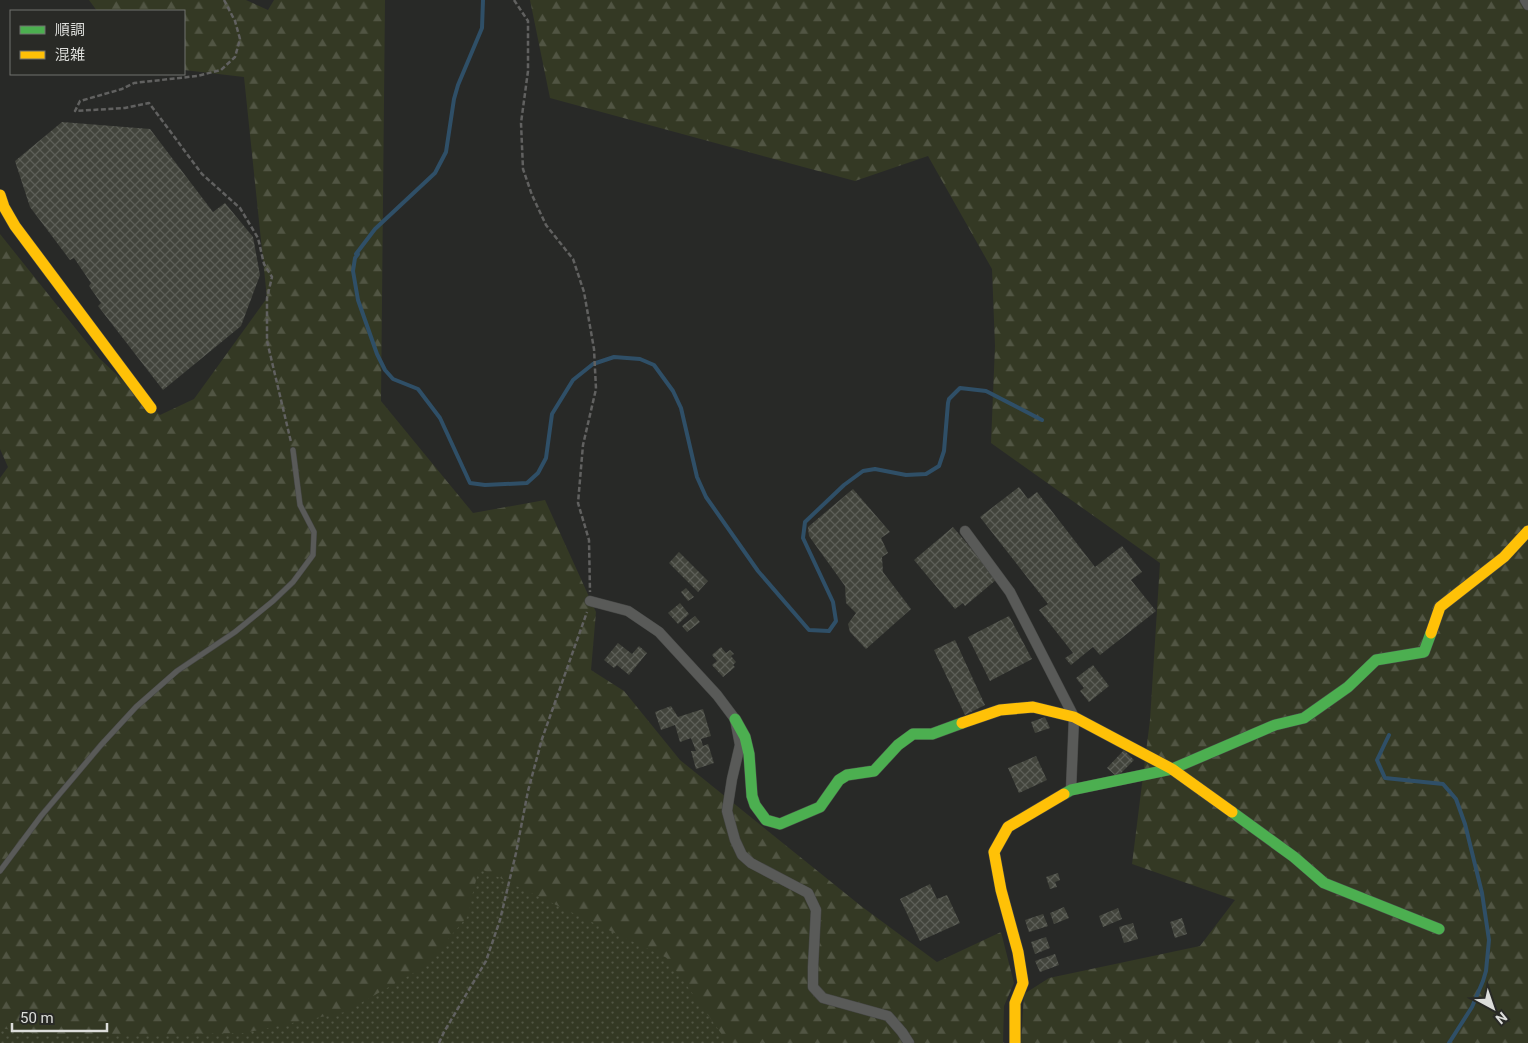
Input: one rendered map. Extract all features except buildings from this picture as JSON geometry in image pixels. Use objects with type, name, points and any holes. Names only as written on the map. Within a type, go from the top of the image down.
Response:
[{"type":"street","points":[[1526,0],[1528,5]]},
{"type":"street","points":[[0,195],[15,226],[151,408]]},
{"type":"street","points":[[965,531],[1010,592],[1074,717],[1071,790]]},
{"type":"street","points":[[1015,1043],[1014,1003],[1023,983],[1018,952],[1001,890],[994,852],[1008,826],[1071,790],[1172,769],[1275,725],[1304,718],[1348,687],[1376,660],[1424,652],[1440,607],[1504,557],[1528,531]]},
{"type":"street","points":[[590,601],[628,611],[659,632],[716,695],[735,719],[745,737],[750,754],[752,796],[755,805],[766,820],[780,824],[820,807],[839,780],[847,775],[874,771],[898,745],[913,734],[932,734],[1000,710],[1033,707],[1074,717],[1172,769],[1294,857],[1324,883],[1439,929]]},
{"type":"street","points":[[735,719],[740,745],[727,811],[735,840],[742,855],[751,863],[808,893],[816,910],[812,968],[813,987],[823,998],[888,1016],[909,1043]]},
{"type":"lane","points":[[0,871],[41,816],[136,707],[177,671],[235,632],[273,601],[292,582],[313,555],[314,532],[300,505],[293,450]]},
{"type":"path","points":[[224,0],[235,21],[240,40],[235,57],[221,70],[197,76],[134,83],[122,89],[80,101],[76,111],[125,108],[149,103],[202,174],[240,208],[258,238],[264,264],[272,277],[267,298],[268,341],[293,450]]},
{"type":"path","points":[[439,1043],[486,961],[500,920],[528,791],[542,739],[590,601],[589,540],[578,503],[583,445],[596,389],[594,349],[584,292],[572,259],[546,225],[532,195],[523,169],[521,123],[528,71],[528,21],[514,0]]},
{"type":"green space","points":[[89,0],[246,0],[268,10],[274,0],[385,0],[381,401],[473,513],[545,500],[596,612],[591,670],[624,691],[680,760],[861,906],[937,962],[1001,932],[1014,983],[1004,1006],[1003,1043],[728,1043],[667,958],[479,868],[467,917],[424,967],[345,1012],[244,1033],[51,1036],[0,1028],[0,478],[8,467],[0,449],[0,234],[100,359],[160,415],[194,399],[267,298],[244,77],[185,70],[185,10],[96,10]]},
{"type":"green space","points":[[530,0],[1519,0],[1528,11],[1528,1043],[1021,1043],[1024,994],[1049,978],[1200,946],[1235,900],[1132,864],[1150,720],[1160,563],[991,443],[995,346],[992,269],[928,156],[855,181],[550,98]]},
{"type":"green space","points":[[474,862],[1005,1043],[0,1043],[0,996]]},
{"type":"waterway","points":[[483,0],[482,28],[458,85],[446,152],[435,173],[375,229],[356,254],[358,254],[355,258],[353,271],[358,300],[377,354],[385,370],[393,379],[418,389],[440,418],[470,483],[485,485],[527,483],[538,473],[546,458],[552,414],[573,380],[593,364],[614,357],[640,359],[654,365],[673,391],[681,408],[697,477],[706,497],[758,571],[809,630],[829,631],[836,621],[833,602],[803,538],[805,522],[844,485],[863,471],[875,469],[906,475],[926,474],[939,466],[944,451],[949,399],[960,388],[986,391],[1042,420]]},
{"type":"waterway","points":[[1389,735],[1377,760],[1385,778],[1443,784],[1456,799],[1465,824],[1482,893],[1489,940],[1486,971],[1472,1007],[1449,1043]]},
{"type":"traffic: fast","points":[[1064,794],[1071,790],[1172,769],[1275,725],[1304,718],[1348,687],[1376,660],[1424,652],[1431,633]]},
{"type":"traffic: fast","points":[[735,719],[745,737],[749,754],[752,796],[755,805],[766,820],[780,824],[820,807],[839,780],[847,775],[874,771],[898,745],[913,734],[932,734],[962,723]]},
{"type":"traffic: fast","points":[[1232,812],[1294,857],[1324,883],[1439,929]]},
{"type":"traffic: slow","points":[[0,195],[4,207],[15,226],[151,408]]},
{"type":"traffic: slow","points":[[1431,633],[1440,607],[1504,557],[1528,531]]},
{"type":"traffic: slow","points":[[962,723],[1000,710],[1033,707],[1074,717],[1172,769],[1232,812]]},
{"type":"traffic: slow","points":[[1015,1043],[1015,1003],[1023,983],[1018,952],[1001,890],[994,852],[1008,827],[1064,794]]}]
